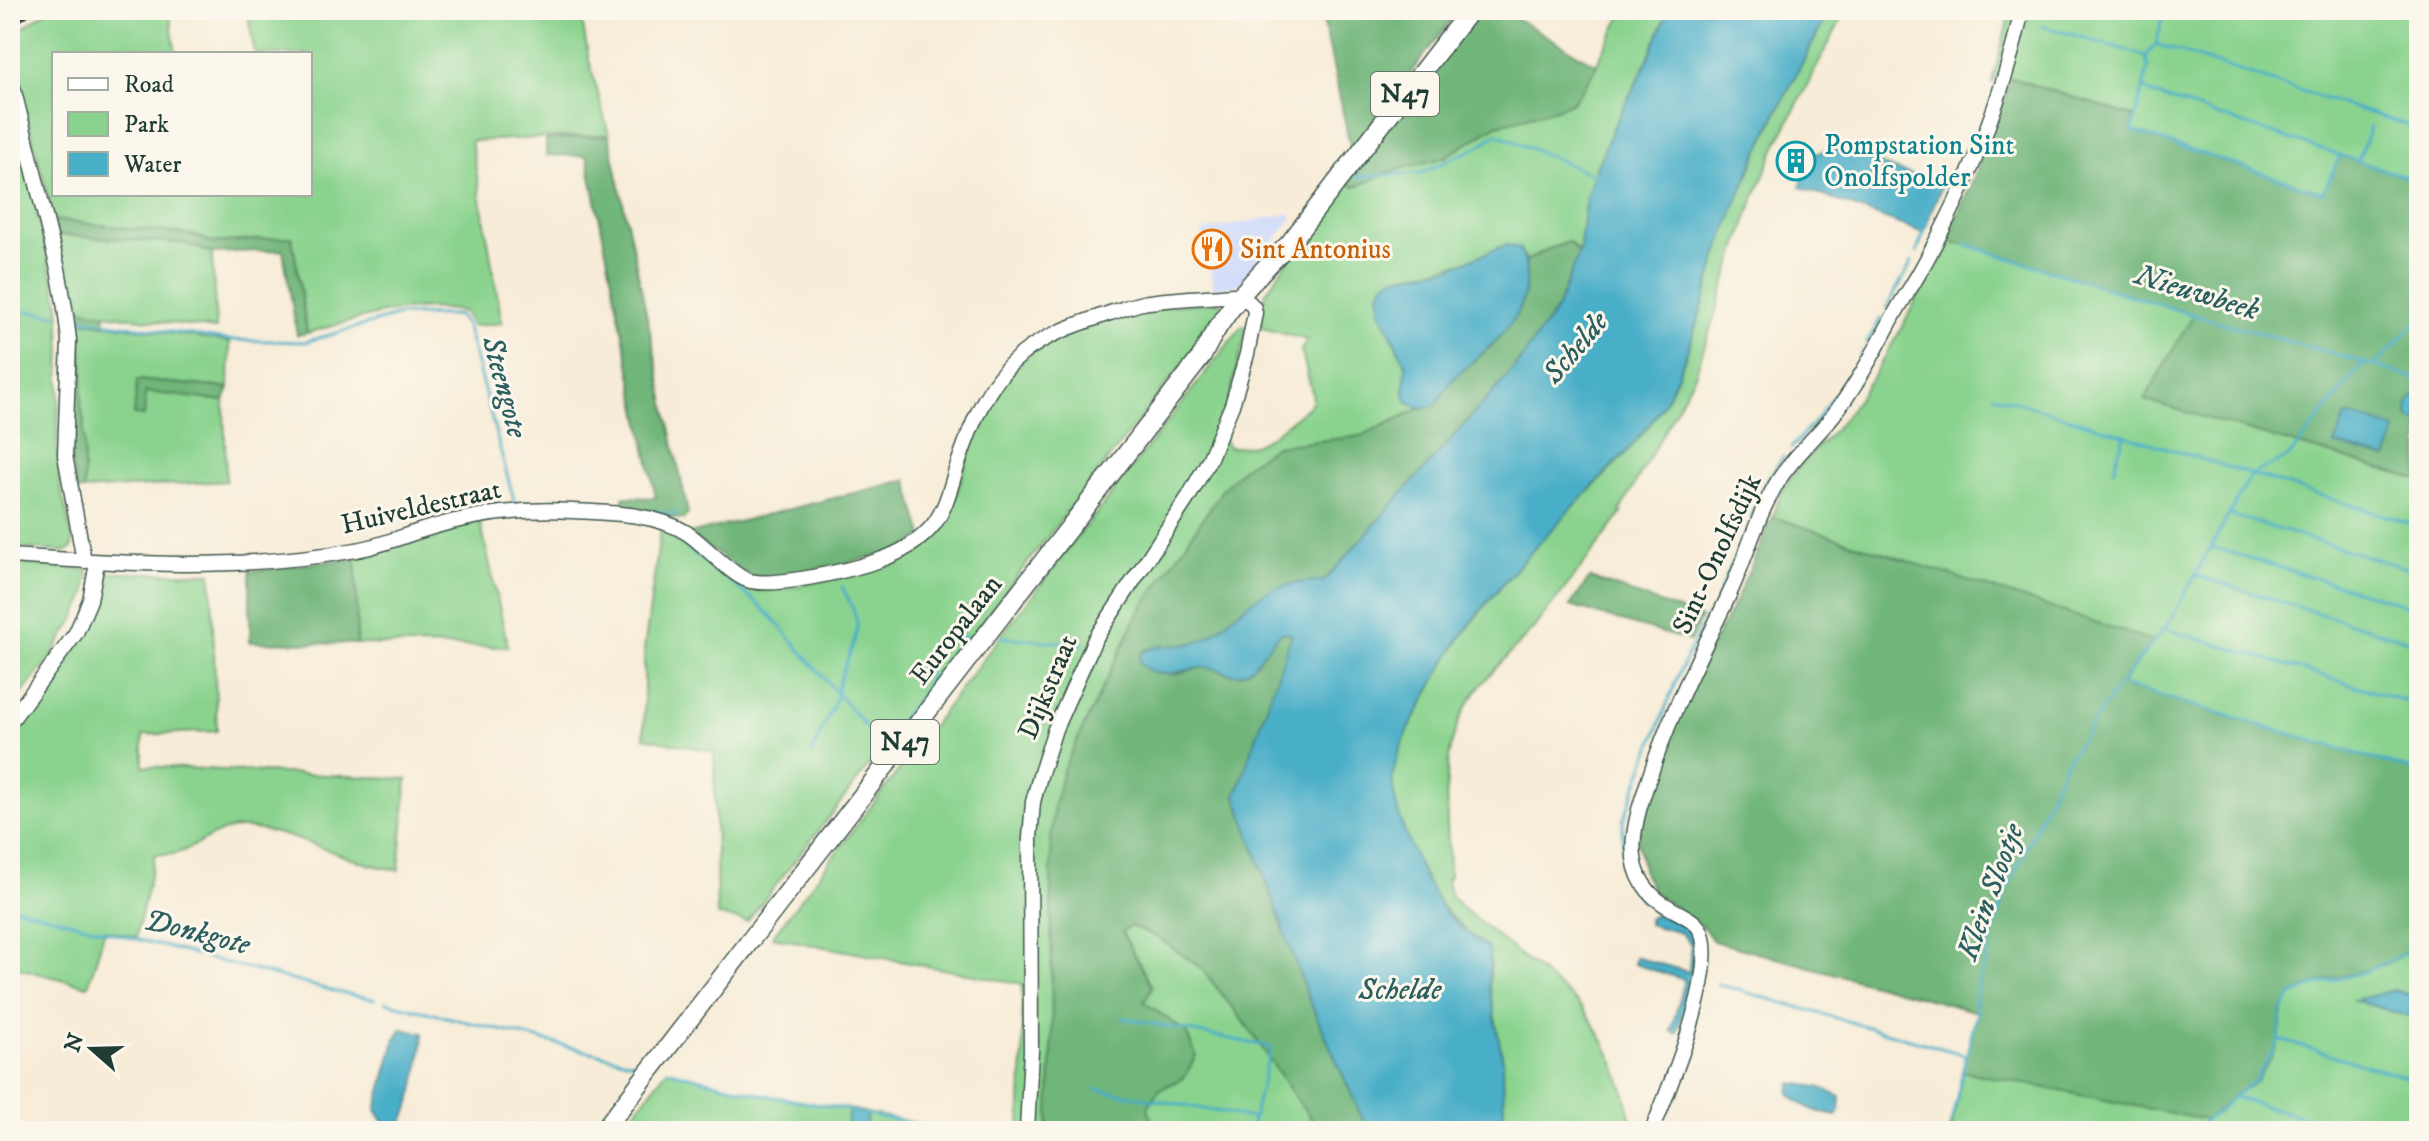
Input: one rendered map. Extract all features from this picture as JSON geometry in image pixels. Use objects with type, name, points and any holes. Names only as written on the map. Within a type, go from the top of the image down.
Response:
[{"type":"main road","name":"N47","points":[[1246,300],[1272,274],[1289,244],[1470,10]]},
{"type":"main road","name":"Europalaan","points":[[604,1130],[1202,356],[1213,347],[1246,300]]},
{"type":"street","name":"Sint-Onolfsdijk","points":[[1652,1131],[1686,1038],[1704,961],[1700,929],[1690,919],[1651,896],[1634,858],[1634,827],[1657,755],[1689,674],[1729,595],[1767,500],[1797,455],[1839,408],[1881,342],[1951,212],[1984,134],[2022,10]]},
{"type":"street","points":[[10,75],[65,308],[69,340],[65,455],[90,562],[90,600],[76,633],[10,722]]},
{"type":"street","name":"Huiveldestraat","points":[[10,556],[90,562],[197,563],[289,559],[360,550],[432,527],[508,511],[557,510],[653,519],[676,527],[744,579],[758,582],[819,576],[876,561],[901,551],[923,536],[936,521],[945,503],[978,409],[998,377],[1023,353],[1058,331],[1140,303],[1233,295],[1246,300]]},
{"type":"street","name":"Dijkstraat","points":[[1027,1131],[1033,802],[1055,729],[1095,639],[1189,496],[1209,460],[1232,405],[1247,354],[1255,313],[1246,300]]},
{"type":"shaded area","points":[[1291,213],[1292,219],[1242,284],[1214,289],[1202,231]]},
{"type":"green space","points":[[48,10],[169,10],[176,52],[52,52],[52,196],[312,196],[312,52],[255,52],[247,10],[580,10],[589,60],[609,135],[471,141],[502,323],[472,326],[464,312],[424,308],[365,317],[307,333],[292,237],[214,243],[193,235],[54,220],[10,52],[10,37]]},
{"type":"green space","points":[[1321,10],[1459,10],[1351,150]]},
{"type":"green space","points":[[1470,10],[1502,10],[1597,65],[1572,102],[1497,125],[1445,157],[1390,172],[1355,187],[1347,182]]},
{"type":"green space","points":[[1625,10],[1669,10],[1615,124],[1586,197],[1579,253],[1569,242],[1526,261],[1519,248],[1394,277],[1391,336],[1406,365],[1408,402],[1421,408],[1361,436],[1276,446],[1223,489],[1137,616],[1063,770],[1054,806],[1051,839],[1052,1050],[1048,1131],[1020,1131],[1022,984],[772,937],[1242,326],[1247,327],[1221,432],[1229,448],[1254,445],[1270,437],[1308,407],[1313,400],[1301,350],[1307,340],[1262,328],[1259,319],[1265,294],[1347,182],[1355,187],[1390,172],[1445,157],[1497,125],[1572,102],[1583,89]]},
{"type":"green space","points":[[1830,10],[1846,10],[1778,142],[1752,203],[1695,375],[1620,511],[1622,513],[1536,625],[1479,688],[1455,732],[1450,750],[1446,804],[1449,878],[1446,879],[1450,894],[1460,906],[1576,1001],[1588,1015],[1614,1062],[1634,1131],[1504,1131],[1503,1061],[1489,986],[1491,964],[1440,904],[1417,862],[1394,794],[1392,781],[1395,762],[1406,734],[1459,640],[1552,529],[1626,453],[1664,403],[1684,361],[1719,250],[1749,172]]},
{"type":"green space","points":[[2011,10],[2419,10],[2419,181],[2323,193],[2132,131],[2135,117],[2003,75],[1992,82]]},
{"type":"green space","points":[[2011,78],[2135,117],[2132,131],[2323,193],[2340,155],[2419,181],[2419,394],[2410,419],[2419,422],[2419,480],[2144,400],[2193,315],[1964,244],[1945,241],[1971,185]]},
{"type":"green space","points":[[10,98],[59,305],[61,350],[57,444],[60,485],[73,539],[72,548],[65,552],[10,547]]},
{"type":"green space","points":[[609,135],[688,513],[683,519],[623,509],[623,497],[656,498],[587,156],[546,155],[546,140]]},
{"type":"green space","points":[[54,220],[193,235],[214,243],[292,237],[307,333],[297,335],[283,250],[212,253],[182,243],[57,235]]},
{"type":"green space","points":[[57,235],[182,243],[212,253],[216,329],[71,307]]},
{"type":"green space","points":[[1945,241],[1964,244],[2194,315],[2145,400],[2419,480],[2419,772],[2120,684],[2152,642],[1773,517],[1790,478],[1837,427],[1873,376],[1911,310]]},
{"type":"green space","points":[[1569,242],[1579,253],[1556,310],[1513,370],[1324,581],[1299,582],[1277,588],[1257,597],[1202,640],[1141,653],[1170,676],[1204,668],[1238,674],[1251,666],[1282,632],[1293,633],[1236,796],[1307,995],[1367,1131],[1321,1131],[1248,1027],[1201,968],[1157,937],[1131,926],[1122,932],[1152,987],[1144,1002],[1186,1032],[1196,1055],[1185,1077],[1159,1090],[1148,1107],[1154,1131],[1048,1131],[1052,1050],[1051,839],[1054,806],[1063,770],[1137,616],[1223,489],[1245,466],[1276,446],[1361,436],[1421,408],[1436,405],[1450,382],[1492,345],[1525,293],[1526,261]]},
{"type":"green space","points":[[1220,302],[1222,307],[1218,317],[1188,357],[747,922],[717,915],[714,752],[644,737],[644,650],[661,527],[745,587],[757,591],[837,578],[893,562],[927,543],[949,519],[984,416],[1000,388],[1021,362],[1040,347],[1088,325],[1170,306]]},
{"type":"green space","points":[[71,307],[105,314],[104,325],[79,321],[83,371],[84,490],[77,491],[72,465]]},
{"type":"green space","points":[[79,320],[230,342],[229,388],[137,380],[146,392],[224,401],[226,481],[84,490],[83,370]]},
{"type":"green space","points":[[137,380],[229,388],[224,401],[146,392],[144,416],[134,415]]},
{"type":"green space","points":[[907,480],[923,536],[901,551],[758,582],[689,534]]},
{"type":"green space","points":[[1773,517],[2153,641],[2121,685],[2419,772],[2419,940],[2391,961],[2309,986],[2290,998],[2284,1008],[2278,1043],[2258,1079],[2205,1120],[1962,1071],[1977,1012],[1713,941],[1704,928],[1655,893],[1644,875],[1637,837],[1661,759],[1695,677],[1736,600]]},
{"type":"green space","points":[[480,521],[508,647],[357,644],[356,558],[419,536]]},
{"type":"green space","points":[[356,558],[357,644],[250,642],[250,571]]},
{"type":"green space","points":[[10,563],[88,570],[86,595],[75,618],[50,658],[10,709]]},
{"type":"green space","points":[[104,573],[211,573],[217,731],[143,735],[143,766],[407,779],[399,870],[379,867],[263,830],[225,830],[183,851],[155,854],[136,937],[105,930],[88,986],[10,966],[10,735],[74,649],[94,613]]},
{"type":"green space","points":[[1590,578],[1701,618],[1690,641],[1570,606]]},
{"type":"green space","points":[[1131,926],[1157,937],[1201,968],[1248,1027],[1321,1131],[1154,1131],[1148,1107],[1159,1090],[1185,1077],[1186,1032],[1144,1002],[1152,987],[1122,932]]},
{"type":"green space","points":[[2419,940],[2419,965],[2409,975],[2419,978],[2419,998],[2394,990],[2356,1000],[2419,1020],[2419,1131],[1951,1131],[1962,1071],[2206,1120],[2258,1078],[2278,1043],[2284,1008],[2290,998],[2309,986],[2391,961]]},
{"type":"green space","points":[[667,1070],[764,1095],[849,1109],[845,1131],[620,1131]]},
{"type":"green space","points":[[867,1113],[954,1131],[865,1131]]},
{"type":"water","name":"Schelde","points":[[1669,10],[1830,10],[1749,172],[1719,250],[1683,362],[1663,404],[1633,444],[1519,566],[1465,631],[1419,710],[1396,760],[1393,777],[1397,808],[1430,888],[1448,915],[1490,950],[1489,986],[1503,1061],[1504,1131],[1367,1131],[1307,995],[1236,796],[1292,634],[1282,632],[1253,666],[1238,674],[1211,668],[1156,673],[1139,662],[1141,653],[1202,640],[1257,597],[1277,588],[1324,581],[1513,370],[1556,310],[1579,253],[1586,197],[1594,173]]},
{"type":"water","points":[[1833,148],[1942,185],[1923,233],[1800,187],[1812,155]]},
{"type":"water","points":[[1505,245],[1519,248],[1526,269],[1524,295],[1511,323],[1453,379],[1436,405],[1421,408],[1408,402],[1404,393],[1406,365],[1380,311],[1379,293],[1385,283],[1394,277],[1449,268]]},
{"type":"water","points":[[2417,394],[2419,422],[2409,419],[2408,411],[2410,402]]},
{"type":"water","points":[[2356,416],[2396,429],[2387,459],[2334,444],[2345,417]]},
{"type":"water","points":[[1655,914],[1682,924],[1693,939],[1694,966],[1677,1033],[1671,1031],[1685,980],[1634,964],[1635,957],[1689,972],[1691,944],[1681,933],[1648,924],[1648,919]]},
{"type":"water","points":[[2394,990],[2419,998],[2419,1020],[2354,1000]]},
{"type":"water","points":[[401,1029],[423,1033],[412,1097],[398,1130],[383,1121],[376,1110],[395,1040]]},
{"type":"water","points":[[1791,1083],[1819,1087],[1841,1097],[1840,1110],[1836,1116],[1804,1105],[1789,1093]]},
{"type":"water","points":[[849,1109],[867,1113],[865,1131],[845,1131]]},
{"type":"waterway","points":[[2156,44],[2165,10]]},
{"type":"waterway","points":[[2042,26],[2146,56],[2156,44],[2419,129]]},
{"type":"waterway","points":[[2146,56],[2148,67],[2132,131],[2323,193],[2340,155]]},
{"type":"waterway","points":[[2143,87],[2152,94],[2419,181]]},
{"type":"waterway","points":[[2358,161],[2370,127]]},
{"type":"waterway","points":[[1352,177],[1421,173],[1478,147],[1497,134],[1594,175]]},
{"type":"waterway","points":[[1917,252],[1928,221]]},
{"type":"waterway","name":"Nieuwbeek","points":[[1964,244],[2194,315],[2366,363]]},
{"type":"waterway","points":[[1887,307],[1912,262]]},
{"type":"waterway","name":"Steengote","points":[[10,309],[56,315]]},
{"type":"waterway","name":"Steengote","points":[[75,318],[228,340],[305,342],[400,315],[457,315],[466,324],[515,504],[543,502],[584,505]]},
{"type":"waterway","points":[[1867,343],[1881,318]]},
{"type":"waterway","name":"Klein Slootje","points":[[1949,1131],[1977,1012],[1975,997],[2004,897],[2065,763],[2120,684],[2169,622],[2251,475],[2289,457],[2362,364],[2374,366],[2419,320]]},
{"type":"waterway","points":[[1859,357],[1862,352]]},
{"type":"waterway","name":"Nieuwbeek","points":[[2373,365],[2419,380]]},
{"type":"waterway","points":[[1791,448],[1819,417],[1852,368]]},
{"type":"waterway","points":[[1994,395],[2419,526]]},
{"type":"waterway","points":[[2113,470],[2124,436]]},
{"type":"waterway","points":[[1751,517],[1766,481],[1783,457]]},
{"type":"waterway","name":"Steengote","points":[[652,512],[677,514]]},
{"type":"waterway","points":[[2231,515],[2419,572]]},
{"type":"waterway","points":[[1717,598],[1744,534]]},
{"type":"waterway","name":"Steengote","points":[[678,540],[773,618],[878,741],[883,743],[925,690],[939,636],[973,637]]},
{"type":"waterway","points":[[2212,547],[2419,609]]},
{"type":"waterway","points":[[2197,576],[2419,644]]},
{"type":"waterway","points":[[812,752],[836,699],[856,633],[855,615],[842,587]]},
{"type":"waterway","points":[[1642,902],[1629,884],[1623,867],[1623,821],[1680,670],[1708,615]]},
{"type":"waterway","points":[[2166,629],[2419,705]]},
{"type":"waterway","name":"Steengote","points":[[1000,637],[1084,644]]},
{"type":"waterway","name":"Klein Slootje","points":[[2120,684],[2419,772]]},
{"type":"waterway","name":"Donkgote","points":[[10,906],[374,999]]},
{"type":"waterway","points":[[2202,1131],[2205,1120],[2255,1081],[2279,1040],[2281,1012],[2292,995],[2315,985],[2367,971],[2410,951],[2419,940]]},
{"type":"waterway","points":[[1717,984],[1966,1055]]},
{"type":"waterway","name":"Donkgote","points":[[385,1002],[640,1064]]},
{"type":"waterway","points":[[1123,1018],[1271,1047],[1250,1131]]},
{"type":"waterway","points":[[2281,1040],[2419,1081]]},
{"type":"waterway","name":"Donkgote","points":[[667,1070],[764,1095],[851,1110]]},
{"type":"waterway","points":[[1096,1089],[1253,1118]]},
{"type":"waterway","points":[[2233,1097],[2352,1131]]},
{"type":"waterway","name":"Donkgote","points":[[865,1114],[954,1131]]},
{"type":"railway","points":[[10,25],[32,10]]},
{"type":"place","name":"Pompstation Sint Onolfspolder","points":[[1796,161]]},
{"type":"place","name":"Sint Antonius","points":[[1212,249]]}]
